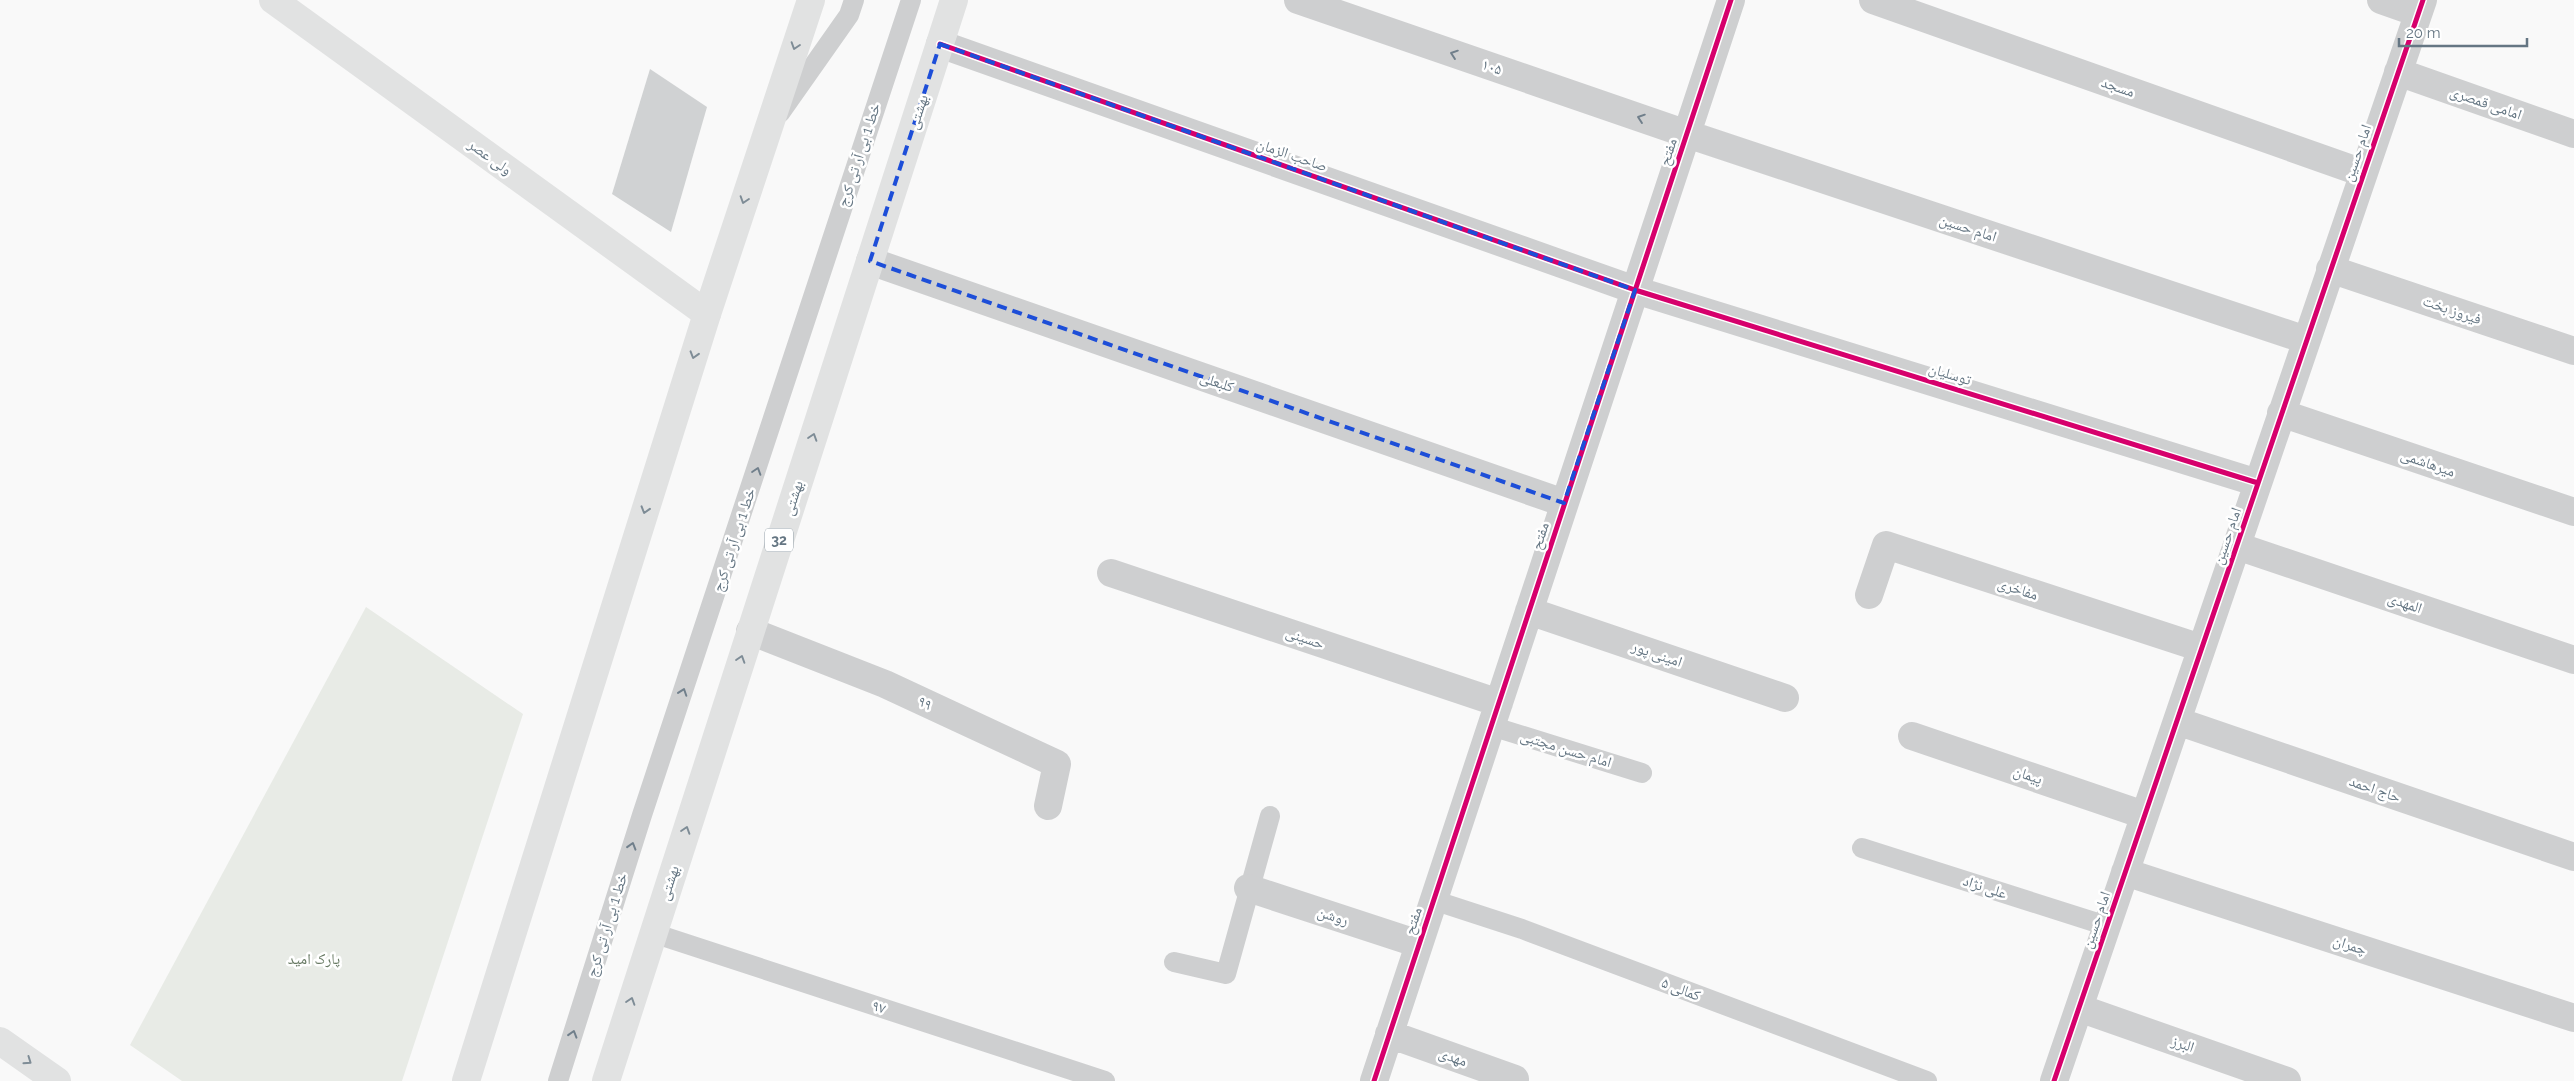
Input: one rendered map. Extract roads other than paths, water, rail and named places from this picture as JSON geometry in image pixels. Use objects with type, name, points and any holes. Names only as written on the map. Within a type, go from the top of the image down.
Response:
[{"type":"main road","name":"ولی عصر","points":[[273,0],[706,314]]},
{"type":"main road","points":[[466,1081],[706,314],[811,0]]},
{"type":"main road","name":"بهشتی","points":[[606,1081],[954,0]]},
{"type":"main road","points":[[0,1041],[57,1081]]},
{"type":"street","name":"۱۰۵","points":[[1298,0],[1687,134]]},
{"type":"street","name":"مفتح","points":[[1374,1081],[1731,0]]},
{"type":"street","name":"مسجد","points":[[1873,0],[2363,173]]},
{"type":"street","points":[[2381,0],[2420,7]]},
{"type":"street","name":"امام حسین","points":[[2054,1081],[2420,7]]},
{"type":"street","name":"صاحب الزمان","points":[[940,44],[1635,290]]},
{"type":"street","name":"امامی قمصری","points":[[2398,72],[2574,134]]},
{"type":"street","name":"امام حسین","points":[[1687,134],[2306,340]]},
{"type":"street","name":"کلبعلی","points":[[870,262],[1564,503]]},
{"type":"street","name":"فیروز بخت","points":[[2330,269],[2574,351]]},
{"type":"street","name":"توسلیان","points":[[1635,290],[2258,483]]},
{"type":"street","name":"میرهاشمی","points":[[2282,413],[2574,512]]},
{"type":"street","name":"مفاخری","points":[[1869,595],[1886,545],[2201,648]]},
{"type":"street","name":"المهدی","points":[[2237,546],[2574,660]]},
{"type":"street","name":"حسینی","points":[[1111,573],[1495,715]]},
{"type":"street","name":"امینی پور","points":[[1529,611],[1785,698]]},
{"type":"street","name":"۹۹","points":[[750,631],[885,684],[1057,764],[1048,806]]},
{"type":"street","name":"حاج احمد","points":[[2177,721],[2574,857]]},
{"type":"street","name":"پیمان","points":[[1912,736],[2144,815]]},
{"type":"street","name":"چمران","points":[[2126,872],[2574,1018]]},
{"type":"street","name":"روشن","points":[[1248,888],[1419,944]]},
{"type":"street","name":"البرز","points":[[2079,1008],[2287,1081]]},
{"type":"street","name":"مهدی","points":[[1389,1034],[1515,1078],[1514,1081]]},
{"type":"lane","points":[[767,131],[849,15],[854,0]]},
{"type":"lane","name":"خط 1 بی آر تی کرج","points":[[558,1081],[646,800],[911,0]]},
{"type":"lane","name":"امام حسن مجتبی","points":[[1495,715],[1642,773]]},
{"type":"lane","points":[[1174,962],[1226,974],[1248,888],[1270,816]]},
{"type":"lane","name":"علی نژاد","points":[[1862,848],[2107,926]]},
{"type":"lane","name":"۵ کمالی","points":[[1433,900],[1522,929],[1927,1081]]},
{"type":"lane","name":"۹۷","points":[[653,932],[1105,1081]]},
{"type":"park label","name":"پارک امید","points":[[314,959]]}]
